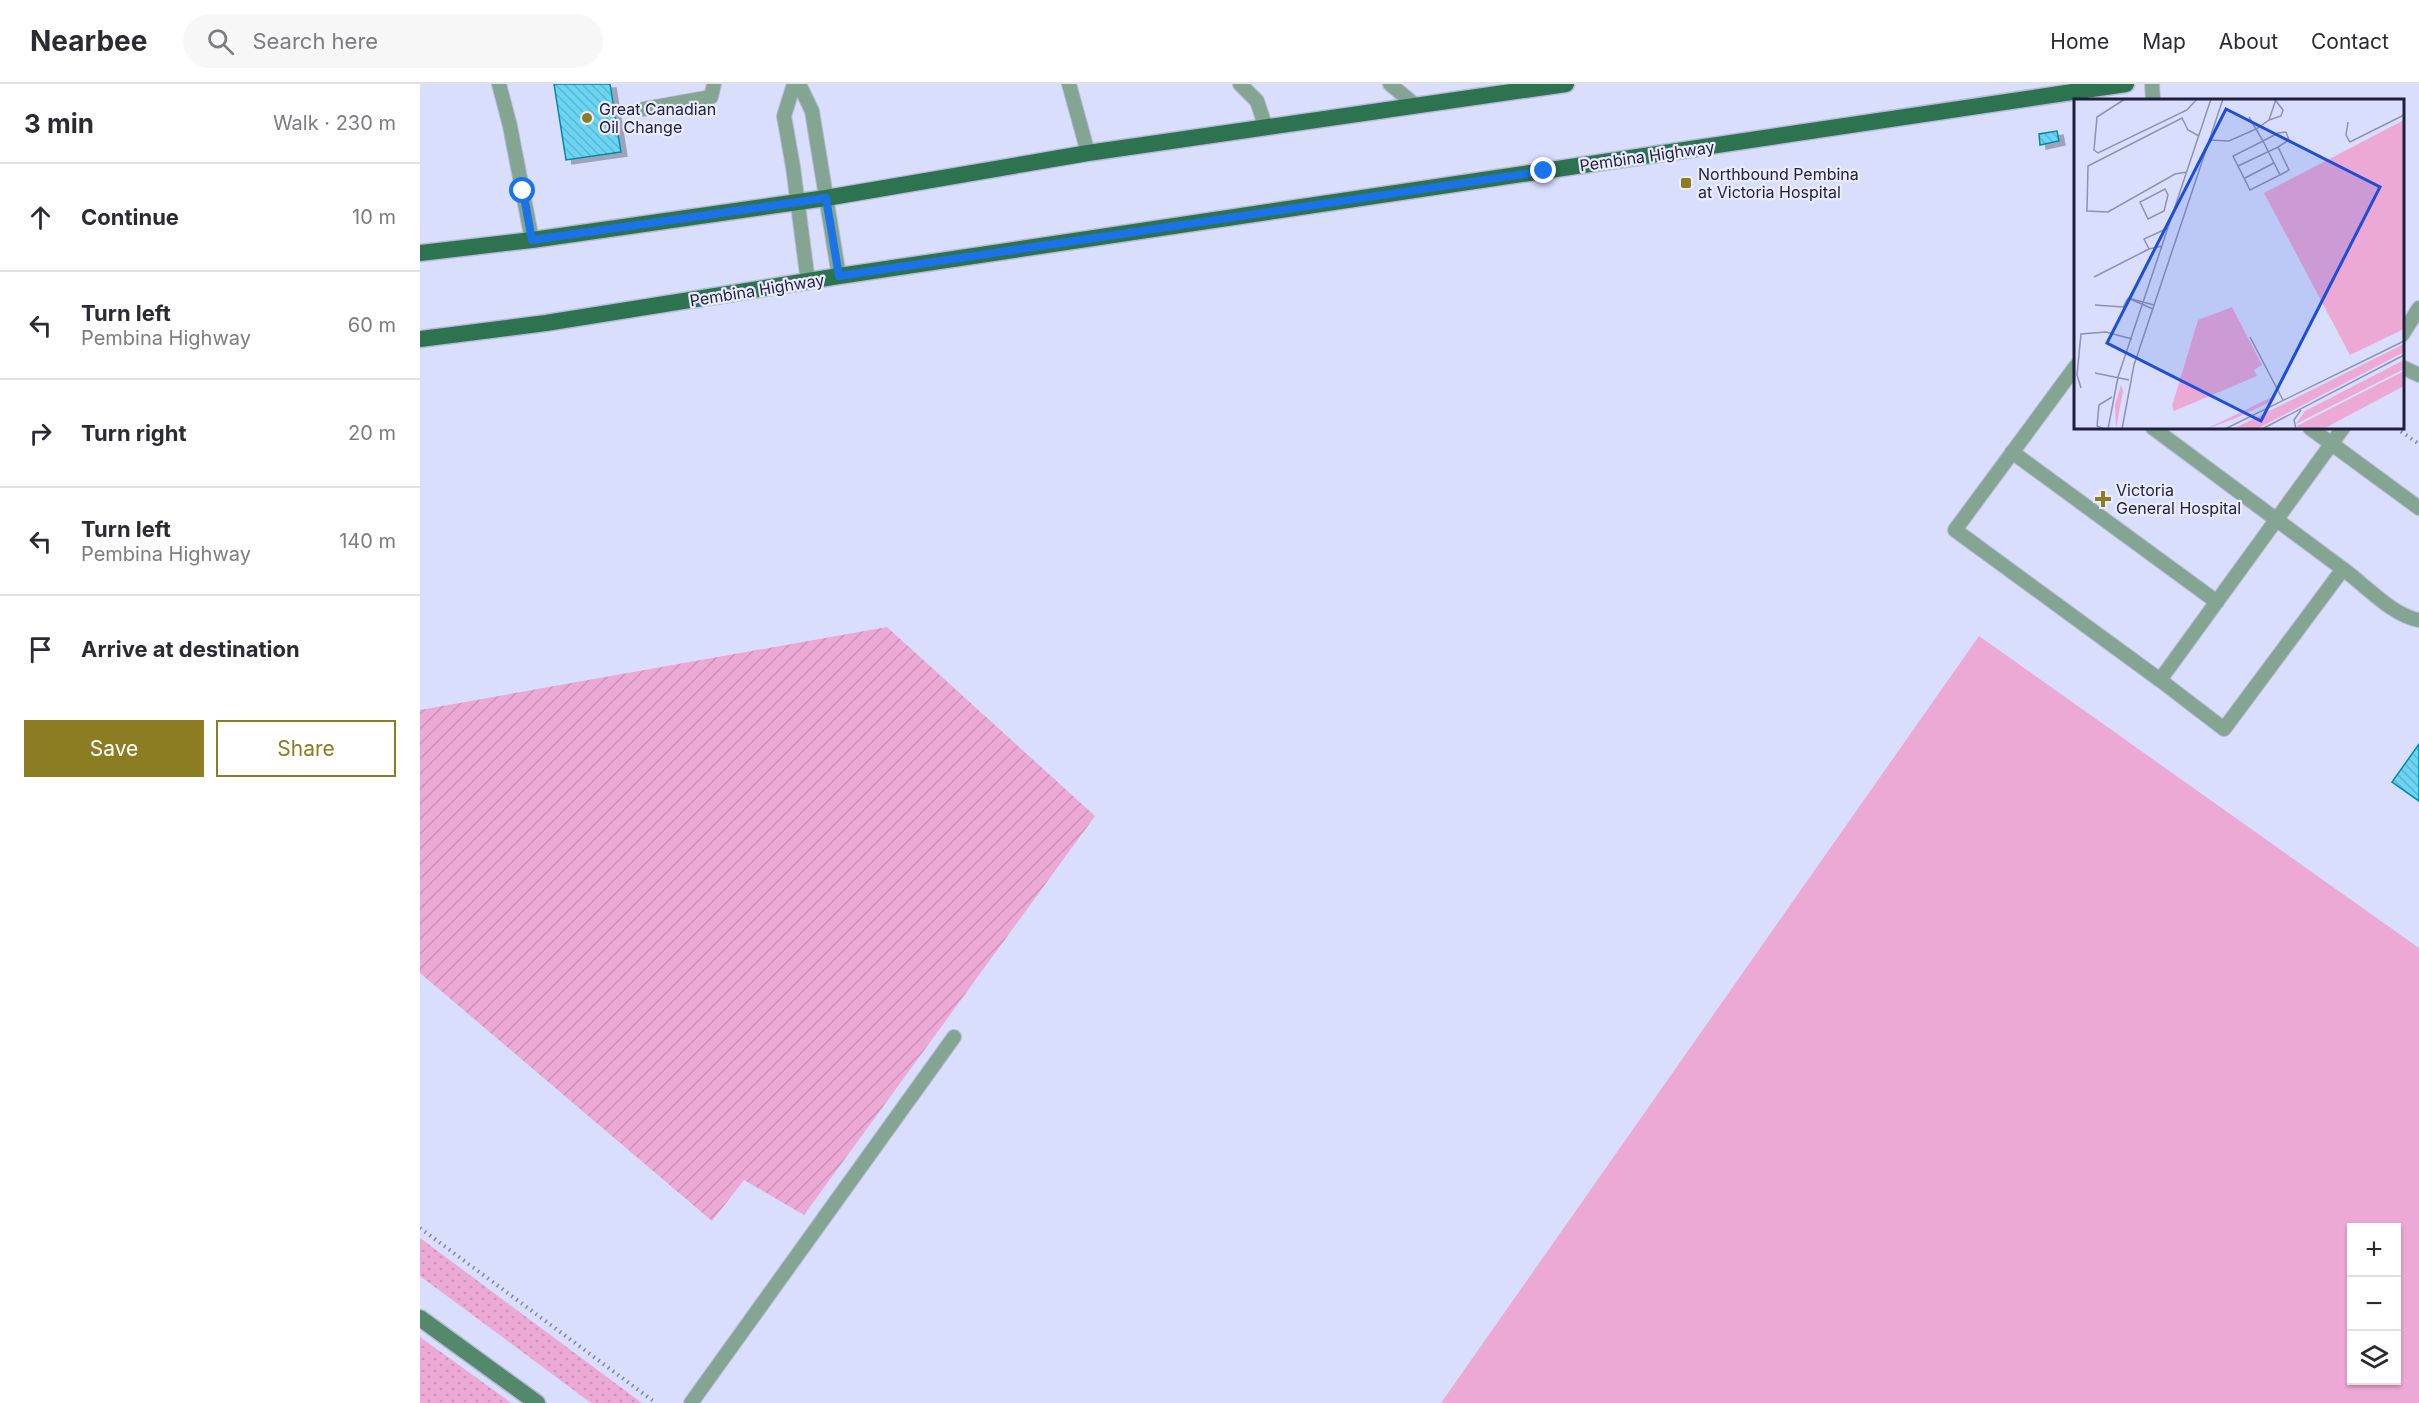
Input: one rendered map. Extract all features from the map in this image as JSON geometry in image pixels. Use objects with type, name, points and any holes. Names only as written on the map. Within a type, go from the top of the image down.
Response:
[{"type":"main road","points":[[420,253],[532,240],[826,198],[1088,153],[1415,105],[1505,88],[1566,84]]},
{"type":"main road","name":"Pembina Highway","points":[[420,339],[546,323],[839,276],[2126,84]]},
{"type":"main road","points":[[420,1318],[537,1403]]},
{"type":"lane","points":[[499,84],[510,126],[532,240]]},
{"type":"lane","points":[[644,109],[711,97],[714,84]]},
{"type":"lane","points":[[794,84],[784,116],[808,282]]},
{"type":"lane","points":[[799,84],[812,111],[839,276]]},
{"type":"lane","points":[[1069,84],[1088,153]]},
{"type":"lane","points":[[1240,84],[1257,101],[1266,128]]},
{"type":"lane","points":[[1390,84],[1415,105]]},
{"type":"lane","points":[[2152,84],[2153,99]]},
{"type":"lane","points":[[2404,333],[2419,308]]},
{"type":"lane","points":[[2404,368],[2419,375]]},
{"type":"lane","points":[[2074,369],[1955,530],[2224,729],[2343,569]]},
{"type":"lane","points":[[2154,429],[2343,569],[2394,611],[2408,618],[2419,620]]},
{"type":"lane","points":[[2311,429],[2419,508]]},
{"type":"lane","points":[[2160,680],[2342,429]]},
{"type":"lane","points":[[2012,452],[2217,602]]},
{"type":"lane","points":[[691,1403],[954,1037]]},
{"type":"path","points":[[2397,429],[2419,444]]},
{"type":"path","points":[[420,1228],[656,1403]]},
{"type":"shaded area","points":[[887,627],[1095,816],[804,1215],[744,1180],[712,1221],[420,973],[420,710]]},
{"type":"shaded area","points":[[1979,636],[2419,948],[2419,1403],[1441,1403]]},
{"type":"shaded area","points":[[420,1238],[642,1403],[591,1403],[420,1276]]},
{"type":"shaded area","points":[[420,1337],[506,1399],[511,1403],[420,1403]]},
{"type":"building","name":"Great Canadian Oil Change","points":[[554,84],[610,84],[621,152],[566,160]]},
{"type":"building","points":[[2057,131],[2059,141],[2040,145],[2039,134]]},
{"type":"building","points":[[2419,744],[2419,801],[2392,782]]},
{"type":"place","name":"Great Canadian Oil Change","points":[[587,118]]},
{"type":"place","name":"Northbound Pembina at Victoria Hospital","points":[[1686,183]]},
{"type":"place","name":"Victoria General Hospital","points":[[2103,499]]},
{"type":"route","points":[[523,191],[532,240],[826,198],[839,276],[1544,171]]}]
